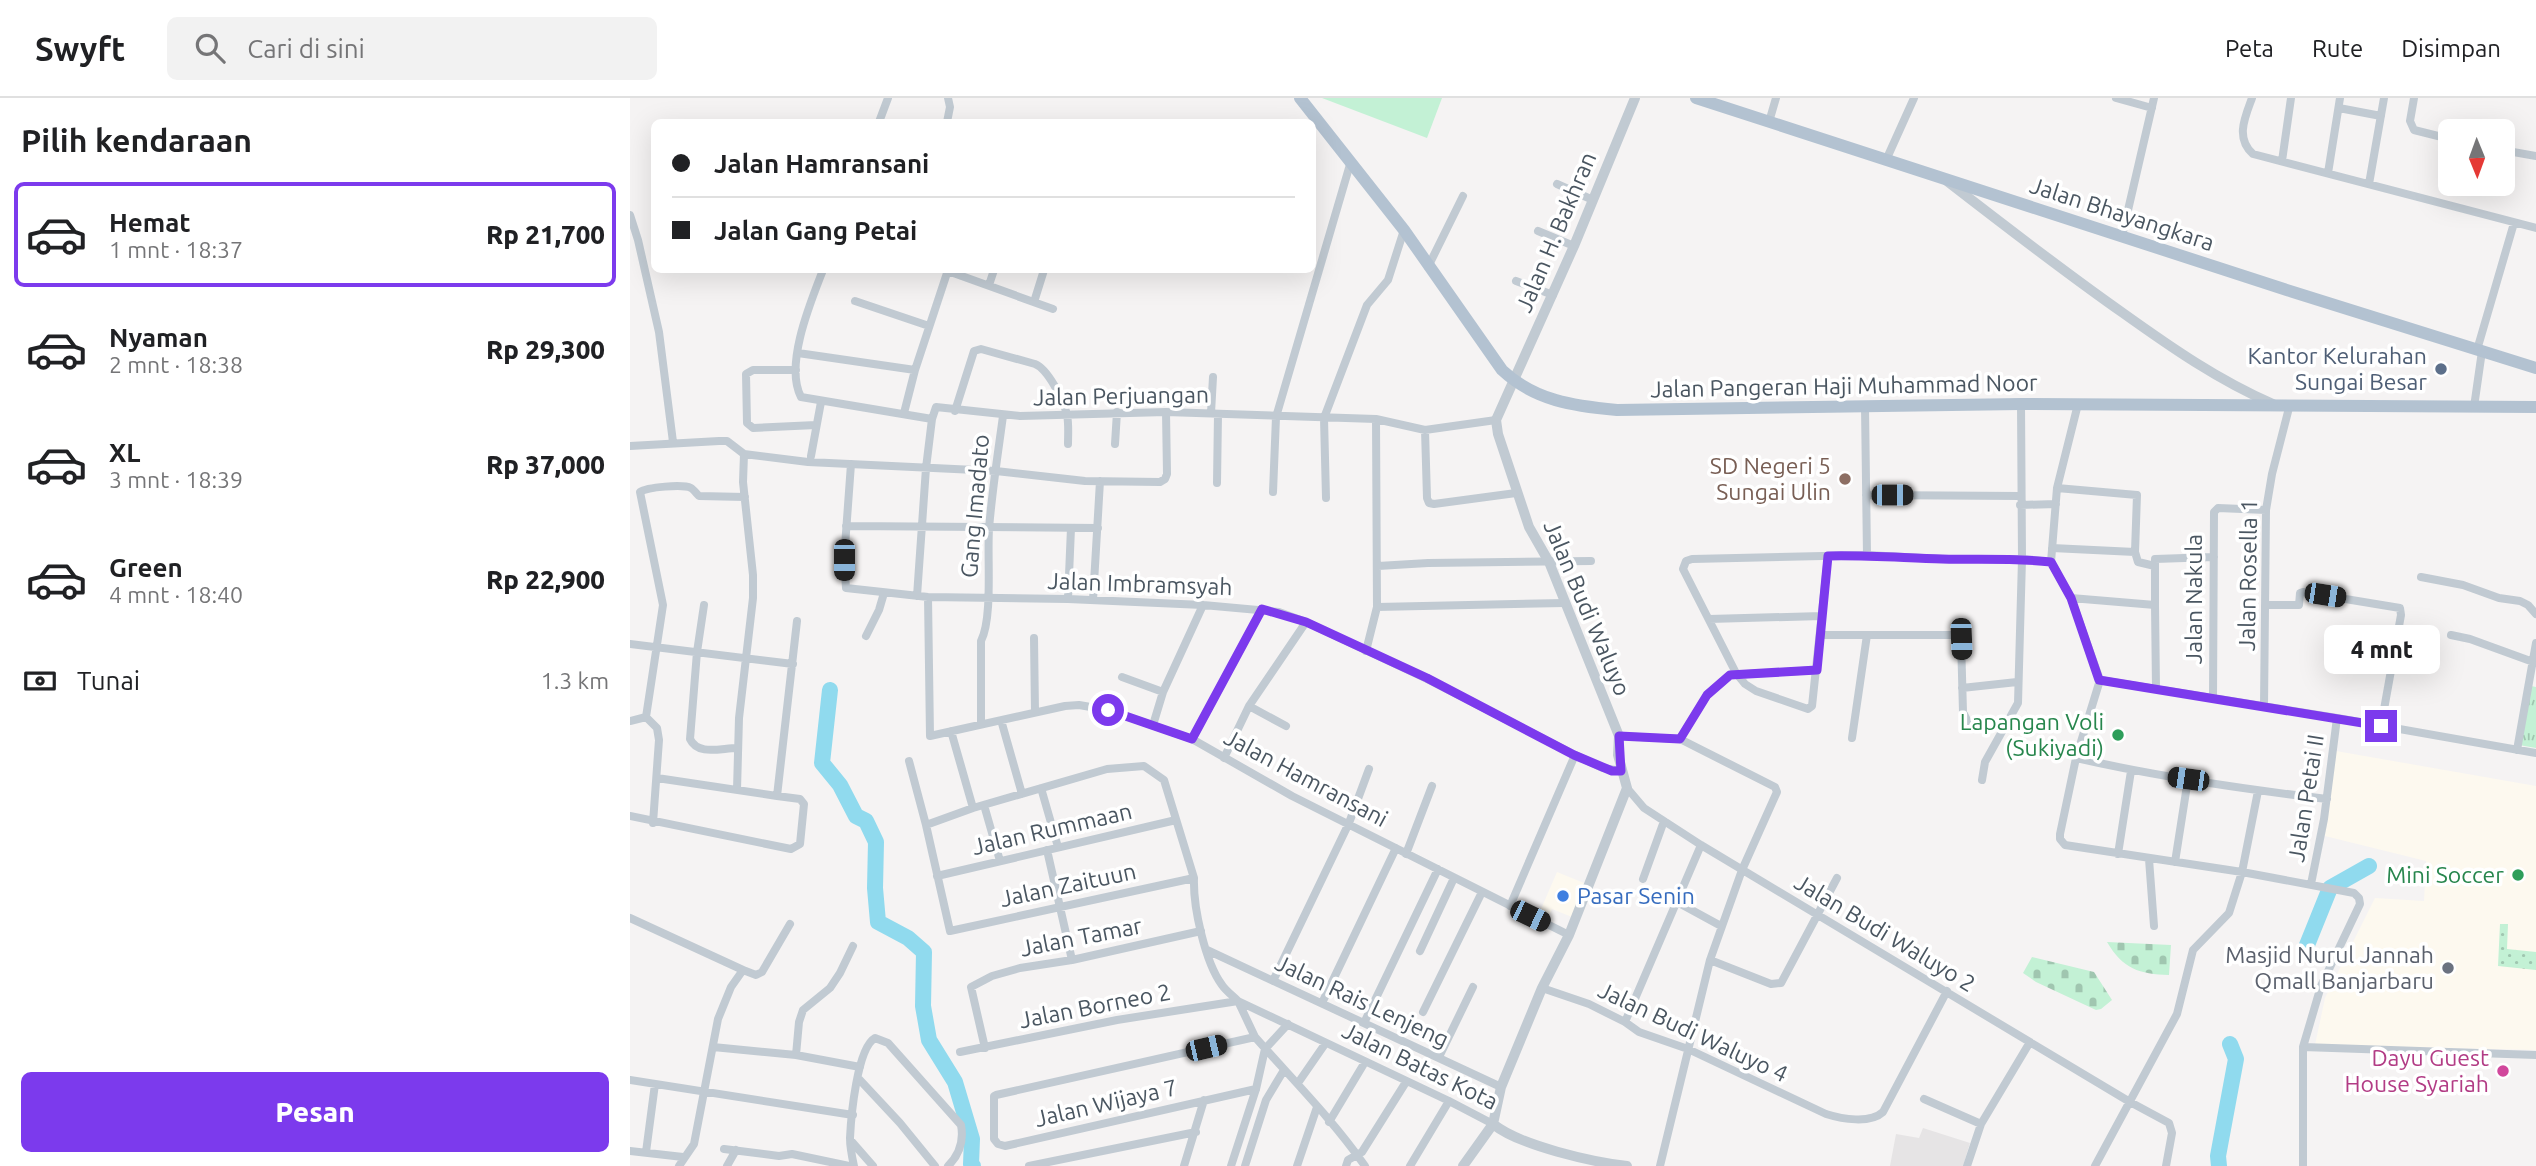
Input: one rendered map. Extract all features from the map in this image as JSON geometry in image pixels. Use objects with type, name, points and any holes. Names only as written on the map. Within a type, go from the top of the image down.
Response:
[{"type":"main road","name":"Jalan Pangeran Haji Muhammad Noor","points":[[1300,98],[1351,161],[1375,197],[1404,230],[1503,370],[1533,393],[1579,407],[1604,409],[2021,404],[2536,407]]},
{"type":"main road","name":"Jalan Bhayangkara","points":[[1696,98],[1724,102],[1769,121],[2536,368]]},
{"type":"street","points":[[879,119],[888,98]]},
{"type":"street","points":[[948,98],[950,107],[948,119]]},
{"type":"street","name":"Jalan H. Bakhran","points":[[1514,381],[1635,98]]},
{"type":"street","points":[[1769,121],[1776,98]]},
{"type":"street","points":[[1887,158],[1914,98]]},
{"type":"street","points":[[2116,98],[2152,108]]},
{"type":"street","points":[[2122,236],[2154,98]]},
{"type":"street","points":[[2252,98],[2242,128],[2243,141],[2253,153],[2536,228]]},
{"type":"street","points":[[2282,161],[2291,98]]},
{"type":"street","points":[[2328,173],[2340,98]]},
{"type":"street","points":[[2369,184],[2384,98]]},
{"type":"street","points":[[2414,98],[2410,121],[2414,130],[2438,136]]},
{"type":"street","points":[[2339,108],[2381,116]]},
{"type":"street","points":[[2515,152],[2536,156]]},
{"type":"street","points":[[1273,492],[1276,417],[1351,161]]},
{"type":"street","points":[[1940,176],[2053,264],[2195,364],[2234,387],[2273,404]]},
{"type":"street","points":[[1557,184],[1593,200]]},
{"type":"street","points":[[1428,267],[1463,196]]},
{"type":"street","points":[[1988,213],[1985,202],[1988,198],[2002,197]]},
{"type":"street","points":[[630,215],[659,332],[673,442]]},
{"type":"street","points":[[2474,407],[2480,351],[2514,223]]},
{"type":"street","points":[[1326,498],[1324,418],[1367,305],[1388,280],[1404,230]]},
{"type":"street","points":[[1538,232],[1574,246]]},
{"type":"street","points":[[821,273],[802,331],[798,353],[796,370],[801,397],[932,419],[915,596]]},
{"type":"street","points":[[904,413],[946,273]]},
{"type":"street","points":[[955,273],[1053,309]]},
{"type":"street","points":[[989,285],[993,273]]},
{"type":"street","points":[[1034,302],[1043,273]]},
{"type":"street","points":[[1516,281],[1553,295]]},
{"type":"street","points":[[855,301],[929,326]]},
{"type":"street","points":[[954,411],[972,352],[981,349],[1041,366],[1048,374],[1067,415],[1068,444]]},
{"type":"street","points":[[798,353],[915,370]]},
{"type":"street","points":[[796,370],[752,370],[746,374],[747,423],[753,429],[816,425]]},
{"type":"street","points":[[1213,377],[1217,483]]},
{"type":"street","points":[[1496,420],[1514,381]]},
{"type":"street","points":[[2228,405],[2233,400],[2234,387]]},
{"type":"street","points":[[811,456],[821,402]]},
{"type":"street","points":[[1982,780],[1985,762],[2018,703],[2022,559],[2021,404]]},
{"type":"street","points":[[2078,404],[2057,488],[2051,562],[2071,598],[2099,680],[2076,758],[2060,839],[2065,845],[2311,884],[2354,893],[2360,901],[2321,986],[2303,1047],[2302,1166]]},
{"type":"street","name":"Jalan Rosella 1","points":[[2264,706],[2266,510],[2290,404]]},
{"type":"street","name":"Jalan Perjuangan","points":[[932,419],[936,407],[1003,416],[1166,412],[1377,419],[1425,430],[1496,420]]},
{"type":"street","points":[[1865,407],[1867,555]]},
{"type":"street","points":[[1115,444],[1117,412]]},
{"type":"street","points":[[630,446],[727,441],[744,454],[808,462],[996,471],[1100,481],[1160,482],[1165,480],[1167,474],[1166,412]]},
{"type":"street","name":"Gang Imadato","points":[[981,723],[981,641],[986,631],[988,611],[989,528],[1003,416]]},
{"type":"street","points":[[1366,650],[1377,607],[1377,419]]},
{"type":"street","name":"Jalan Budi Waluyo","points":[[1496,420],[1497,434],[1529,527],[1549,562],[1619,736],[1621,771],[1627,788]]},
{"type":"street","points":[[1425,430],[1429,503],[1516,493]]},
{"type":"street","points":[[737,790],[737,748],[753,598],[743,482],[744,454]]},
{"type":"street","points":[[851,464],[846,526],[1098,528]]},
{"type":"street","points":[[1093,600],[1100,481]]},
{"type":"street","points":[[646,717],[663,605],[641,490],[686,487],[693,489],[699,496],[745,497]]},
{"type":"street","points":[[2057,488],[2137,495],[2135,552],[2138,562],[2155,566]]},
{"type":"street","points":[[1866,495],[2020,500],[2056,504]]},
{"type":"street","name":"Jalan Nakula","points":[[2213,698],[2215,509],[2266,510]]},
{"type":"street","name":"Jalan Imbramsyah","points":[[846,526],[845,586],[851,589],[987,600],[1068,599],[1262,609],[1306,622],[1427,678],[1574,755],[1612,771],[1621,771]]},
{"type":"street","points":[[1068,599],[1071,528]]},
{"type":"street","points":[[2052,548],[2135,552]]},
{"type":"street","points":[[1828,556],[1817,670],[1812,706],[1808,709],[1756,691],[1745,684],[1736,673],[1683,569],[1686,561],[1828,556],[1867,555],[2051,562]]},
{"type":"street","points":[[2071,598],[2155,605],[2156,558],[2214,557]]},
{"type":"street","points":[[1378,566],[1591,561]]},
{"type":"street","points":[[2421,577],[2463,585],[2499,598],[2520,601],[2536,614]]},
{"type":"street","points":[[2267,605],[2299,605],[2303,592],[2400,608],[2401,615],[2381,726]]},
{"type":"street","points":[[866,636],[884,593]]},
{"type":"street","name":"Jalan Hamransani","points":[[928,597],[930,736],[981,723],[1079,705],[1108,710],[1192,739],[1282,790],[1569,935]]},
{"type":"street","points":[[1377,607],[1565,603]]},
{"type":"street","points":[[704,605],[697,652],[691,742],[703,750],[737,748]]},
{"type":"street","points":[[1153,725],[1163,692],[1203,605]]},
{"type":"street","name":"Jalan Nakula","points":[[2155,605],[2157,689]]},
{"type":"street","points":[[1192,739],[1262,609]]},
{"type":"street","points":[[1709,619],[1822,616]]},
{"type":"street","points":[[778,796],[796,621]]},
{"type":"street","points":[[1224,758],[1250,705],[1306,622]]},
{"type":"street","points":[[1820,635],[1958,635],[1961,639],[1965,718],[1970,726]]},
{"type":"street","points":[[1852,738],[1867,635]]},
{"type":"street","points":[[2451,635],[2534,662]]},
{"type":"street","points":[[1034,638],[1035,712]]},
{"type":"street","points":[[2517,750],[2536,643]]},
{"type":"street","points":[[630,644],[793,664]]},
{"type":"street","points":[[1680,739],[1707,695],[1724,678],[1736,673],[1817,670]]},
{"type":"street","points":[[1122,677],[1163,692]]},
{"type":"street","points":[[2099,680],[2536,753]]},
{"type":"street","points":[[1962,688],[2017,682]]},
{"type":"street","points":[[1250,705],[1286,726]]},
{"type":"street","points":[[630,721],[646,717]]},
{"type":"street","points":[[646,717],[657,728],[659,740],[653,822]]},
{"type":"street","name":"Jalan Petai II","points":[[2311,884],[2327,799],[2337,718]]},
{"type":"street","points":[[1000,720],[1021,794]]},
{"type":"street","points":[[951,731],[973,808]]},
{"type":"street","points":[[1619,736],[1680,739],[1775,787],[1777,796],[1742,870],[1710,960],[1660,1166]]},
{"type":"street","points":[[1510,906],[1574,755]]},
{"type":"street","points":[[2076,758],[2131,771],[2327,799]]},
{"type":"street","points":[[909,761],[937,876]]},
{"type":"street","name":"Jalan Batas Kota","points":[[926,825],[973,808],[1107,769],[1144,766],[1164,780],[1194,878],[1193,895],[1207,950],[1222,985],[1238,1001],[1449,1101],[1529,1143],[1606,1165],[1628,1166]]},
{"type":"street","points":[[1273,981],[1349,823],[1369,769]]},
{"type":"street","points":[[2118,854],[2131,771]]},
{"type":"street","points":[[630,816],[791,849],[800,844],[804,804],[800,799],[657,778]]},
{"type":"street","points":[[2175,862],[2188,779]]},
{"type":"street","points":[[1406,854],[1432,786]]},
{"type":"street","points":[[1041,788],[1058,848]]},
{"type":"street","points":[[1463,1166],[1493,1124],[1501,1087],[1542,988],[1569,935],[1627,788]]},
{"type":"street","name":"Jalan Budi Waluyo 2","points":[[1627,788],[1644,808],[1701,845],[2169,1123],[2172,1133],[2166,1166]]},
{"type":"street","points":[[2095,1166],[2177,1014],[2193,950],[2226,919],[2242,872],[2258,791]]},
{"type":"street","points":[[984,805],[1000,861]]},
{"type":"street","name":"Jalan Rummaan","points":[[937,876],[1176,820]]},
{"type":"street","points":[[1643,879],[1664,821]]},
{"type":"street","points":[[1625,1022],[1701,845]]},
{"type":"street","points":[[1322,1003],[1396,848]]},
{"type":"street","points":[[1047,850],[1072,960]]},
{"type":"street","points":[[2149,859],[2154,926]]},
{"type":"street","points":[[1364,1023],[1438,869]]},
{"type":"street","name":"Jalan Zaituun","points":[[937,876],[950,931],[1194,878]]},
{"type":"street","points":[[1420,951],[1454,878]]},
{"type":"street","points":[[1710,960],[1771,984],[1781,983],[1837,878]]},
{"type":"street","points":[[1423,1012],[1482,892]]},
{"type":"street","points":[[1677,902],[1721,926]]},
{"type":"street","points":[[630,918],[756,975],[762,972],[790,924]]},
{"type":"street","name":"Jalan Tamar","points":[[985,1048],[971,987],[992,976],[1020,968],[1072,960],[1201,931]]},
{"type":"street","points":[[796,1055],[799,1022],[803,1010],[830,988],[853,946]]},
{"type":"street","name":"Jalan Rais Lenjeng","points":[[1207,950],[1501,1087]]},
{"type":"street","points":[[678,1166],[694,1144],[718,1019],[743,970]]},
{"type":"street","points":[[1439,1057],[1473,987]]},
{"type":"street","name":"Jalan Budi Waluyo 4","points":[[1542,988],[1589,1004],[1644,1035],[1688,1049],[1826,1114],[1841,1118],[1876,1117],[1883,1112],[1947,991]]},
{"type":"street","points":[[1238,1001],[1254,1037],[1265,1052],[1298,1083],[1365,1166]]},
{"type":"street","name":"Jalan Borneo 2","points":[[960,1052],[1117,1020],[1238,1001]]},
{"type":"street","points":[[1231,1166],[1265,1052],[1288,1024]]},
{"type":"street","name":"Jalan Wijaya 7","points":[[1254,1037],[994,1096],[994,1139],[996,1143],[1004,1146],[1256,1089]]},
{"type":"street","points":[[724,1149],[779,1156],[792,1154],[852,1166],[850,1140],[863,1052],[870,1041],[880,1038],[888,1043],[961,1125],[958,1153],[948,1166]]},
{"type":"street","points":[[1968,1166],[1981,1124],[2030,1042]]},
{"type":"street","points":[[1298,1083],[1325,1044]]},
{"type":"street","points":[[713,1046],[796,1055],[860,1067]]},
{"type":"street","points":[[2303,1047],[2536,1055]]},
{"type":"street","points":[[1329,1122],[1365,1062]]},
{"type":"street","points":[[1245,1166],[1266,1100],[1284,1070]]},
{"type":"street","points":[[858,1078],[935,1166]]},
{"type":"street","points":[[630,1080],[853,1115]]},
{"type":"street","points":[[1346,1166],[1348,1160],[1362,1152],[1406,1082]]},
{"type":"street","points":[[646,1152],[655,1084]]},
{"type":"street","points":[[1184,1166],[1204,1100]]},
{"type":"street","points":[[1924,1100],[1981,1124]]},
{"type":"street","points":[[1410,1166],[1449,1101]]},
{"type":"street","points":[[1297,1166],[1318,1107]]},
{"type":"street","points":[[1029,1166],[1075,1161],[1196,1132]]},
{"type":"street","points":[[850,1140],[873,1166]]},
{"type":"street","points":[[727,1166],[736,1150]]},
{"type":"street","points":[[630,1151],[683,1157]]},
{"type":"street","points":[[773,1166],[779,1156]]},
{"type":"shaded area","points":[[2336,751],[2536,786],[2536,1050],[2315,1045],[2325,998],[2375,898],[2424,901],[2426,861],[2325,836]]},
{"type":"shaded area","name":"Pasar Senin","points":[[1557,872],[1584,883],[1572,917],[1552,909],[1547,920],[1538,916]]},
{"type":"shaded area","points":[[1923,1128],[1970,1143],[1963,1166],[1890,1166],[1896,1134],[1919,1138]]},
{"type":"green space","points":[[1322,98],[1442,98],[1427,138]]},
{"type":"green space","points":[[2526,685],[2536,687],[2536,748],[2519,745]]},
{"type":"green space","points":[[2500,924],[2508,924],[2507,949],[2536,952],[2536,970],[2498,966]]},
{"type":"green space","points":[[2107,942],[2171,945],[2169,975],[2133,968],[2119,958]]},
{"type":"green space","points":[[2032,957],[2094,972],[2112,1000],[2096,1010],[2036,982],[2023,973]]},
{"type":"waterway","points":[[830,690],[822,763],[840,785],[856,816],[866,821],[876,842],[875,888],[878,922],[908,938],[924,952],[923,1006],[929,1040],[955,1082],[972,1139],[973,1166]]},
{"type":"waterway","points":[[2307,945],[2330,888],[2369,866]]},
{"type":"waterway","points":[[2219,1166],[2218,1156],[2236,1059],[2230,1044]]},
{"type":"place","name":"Kantor Kelurahan Sungai Besar","points":[[2441,369]]},
{"type":"place","name":"SD Negeri 5 Sungai Ulin","points":[[1845,479]]},
{"type":"place","name":"Lapangan Voli (Sukiyadi)","points":[[2118,735]]},
{"type":"place","name":"Mini Soccer","points":[[2518,875]]},
{"type":"place","name":"Pasar Senin","points":[[1563,896]]},
{"type":"place","name":"Masjid Nurul Jannah Qmall Banjarbaru","points":[[2448,968]]},
{"type":"place","name":"Dayu Guest House Syariah","points":[[2503,1071]]},
{"type":"route","points":[[1108,710],[1192,739],[1262,609],[1293,616],[1427,678],[1574,755],[1617,772],[1621,771],[1619,736],[1680,739],[1707,695],[1724,678],[1736,673],[1817,670],[1828,556],[1867,555],[2051,562],[2071,598],[2099,680],[2381,726]]}]
